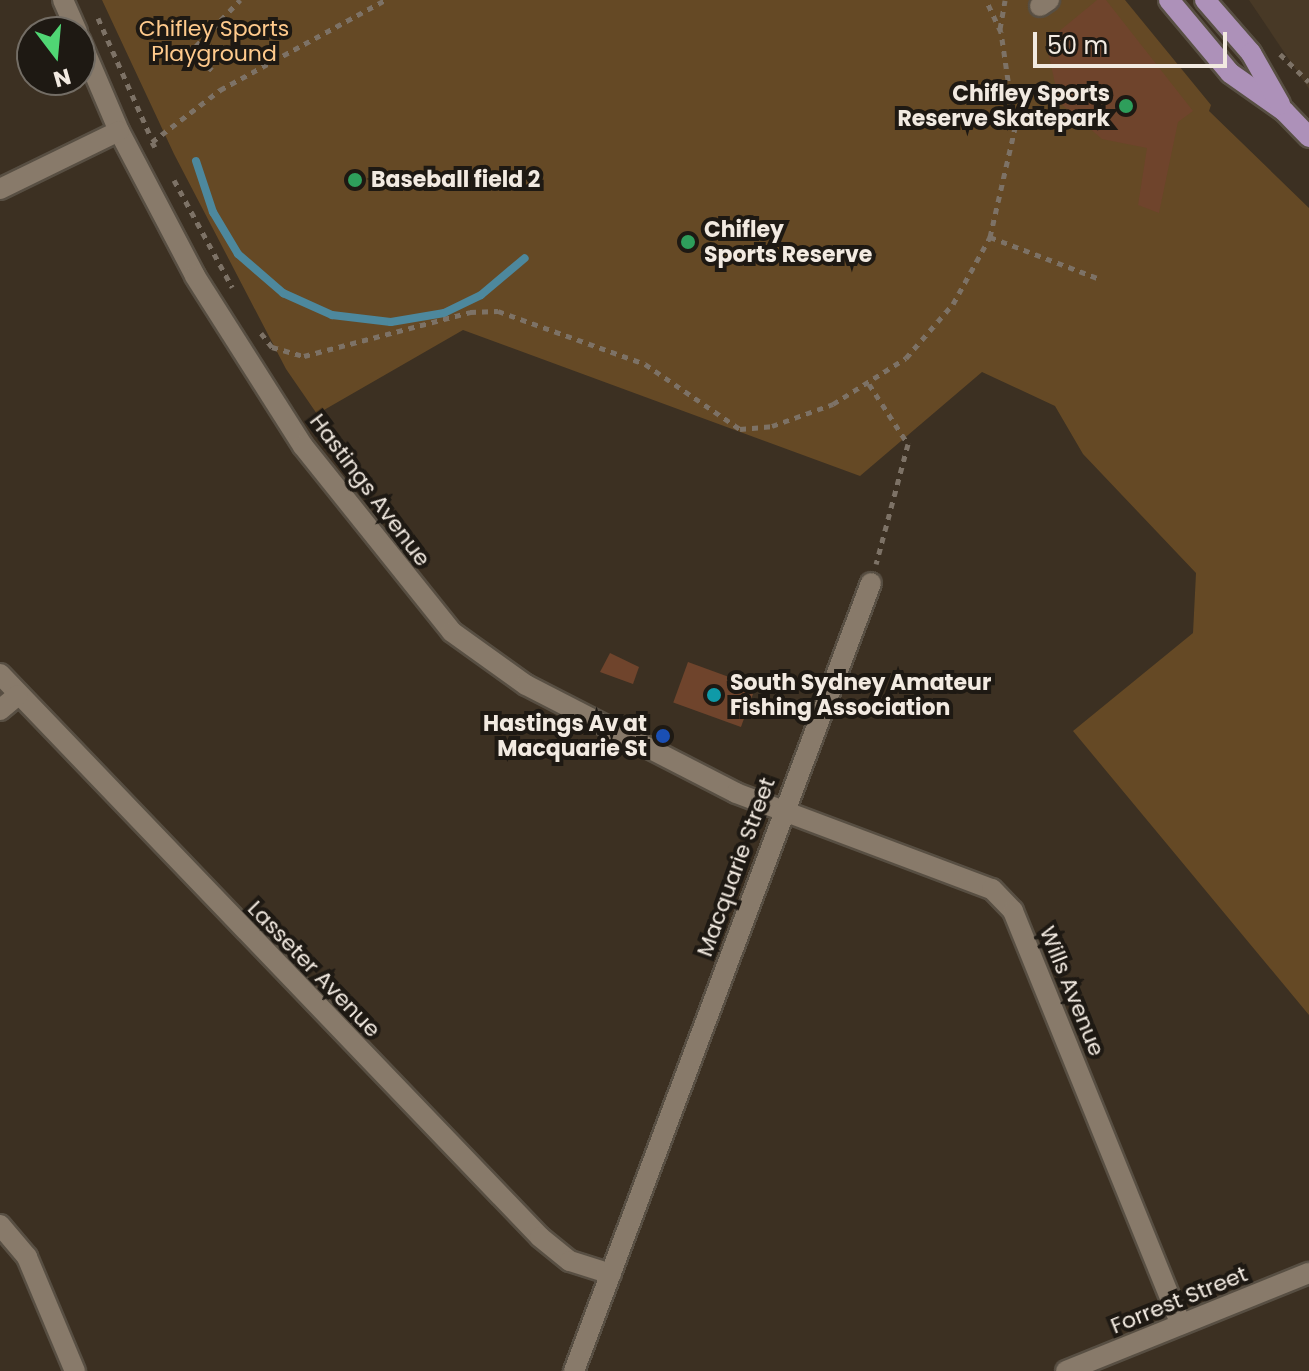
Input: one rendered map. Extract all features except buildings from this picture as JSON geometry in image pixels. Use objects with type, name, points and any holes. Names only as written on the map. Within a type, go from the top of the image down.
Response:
[{"type":"main road","points":[[1169,0],[1230,73],[1284,111],[1309,137]]},
{"type":"main road","points":[[1205,0],[1251,53],[1284,111]]},
{"type":"street","name":"Hastings Avenue","points":[[96,77],[119,131],[195,276],[303,446],[452,632],[526,685],[736,793],[783,810]]},
{"type":"street","points":[[0,189],[119,131]]},
{"type":"street","name":"Macquarie Street","points":[[574,1371],[871,583]]},
{"type":"street","name":"Lasseter Avenue","points":[[0,674],[540,1237],[570,1261],[611,1274]]},
{"type":"street","points":[[0,710],[18,695]]},
{"type":"street","name":"Wills Avenue","points":[[783,810],[992,889],[1013,911],[1181,1324]]},
{"type":"street","points":[[0,1225],[27,1257],[75,1371]]},
{"type":"street","name":"Forrest Street","points":[[1066,1371],[1309,1273]]},
{"type":"path","points":[[212,70],[199,59],[196,46],[240,0]]},
{"type":"path","points":[[152,142],[220,90],[385,0]]},
{"type":"path","points":[[256,327],[272,347],[304,356],[470,312],[498,311],[645,364],[728,424],[751,431],[804,416],[869,384],[906,358],[953,304],[990,237],[1015,128],[1000,29],[986,0]]},
{"type":"path","points":[[1000,29],[1005,0]]},
{"type":"path","points":[[96,13],[160,155]]},
{"type":"path","points":[[167,169],[234,291]]},
{"type":"path","points":[[990,237],[1100,279]]},
{"type":"path","points":[[869,384],[908,444],[871,583]]},
{"type":"shaded area","points":[[1249,0],[1309,0],[1309,89]]},
{"type":"green space","name":"Chifley Sports Reserve","points":[[102,0],[1125,0],[1211,105],[1209,111],[1309,208],[1309,1015],[1073,731],[1193,633],[1196,573],[1083,454],[1055,406],[982,372],[860,476],[463,330],[317,414],[286,369],[174,154]]},
{"type":"waterway","points":[[196,161],[213,212],[238,254],[283,293],[332,315],[391,322],[444,313],[481,295],[525,258]]},
{"type":"place","name":"Chifley Sports Reserve Skatepark","points":[[1126,106]]},
{"type":"place","name":"Baseball field 2","points":[[355,180]]},
{"type":"place","name":"Chifley Sports Reserve","points":[[688,242]]},
{"type":"place","name":"South Sydney Amateur Fishing Association","points":[[714,695]]},
{"type":"place","name":"Hastings Av at Macquarie St","points":[[663,736]]},
{"type":"park label","name":"Chifley Sports Playground","points":[[214,40]]}]
